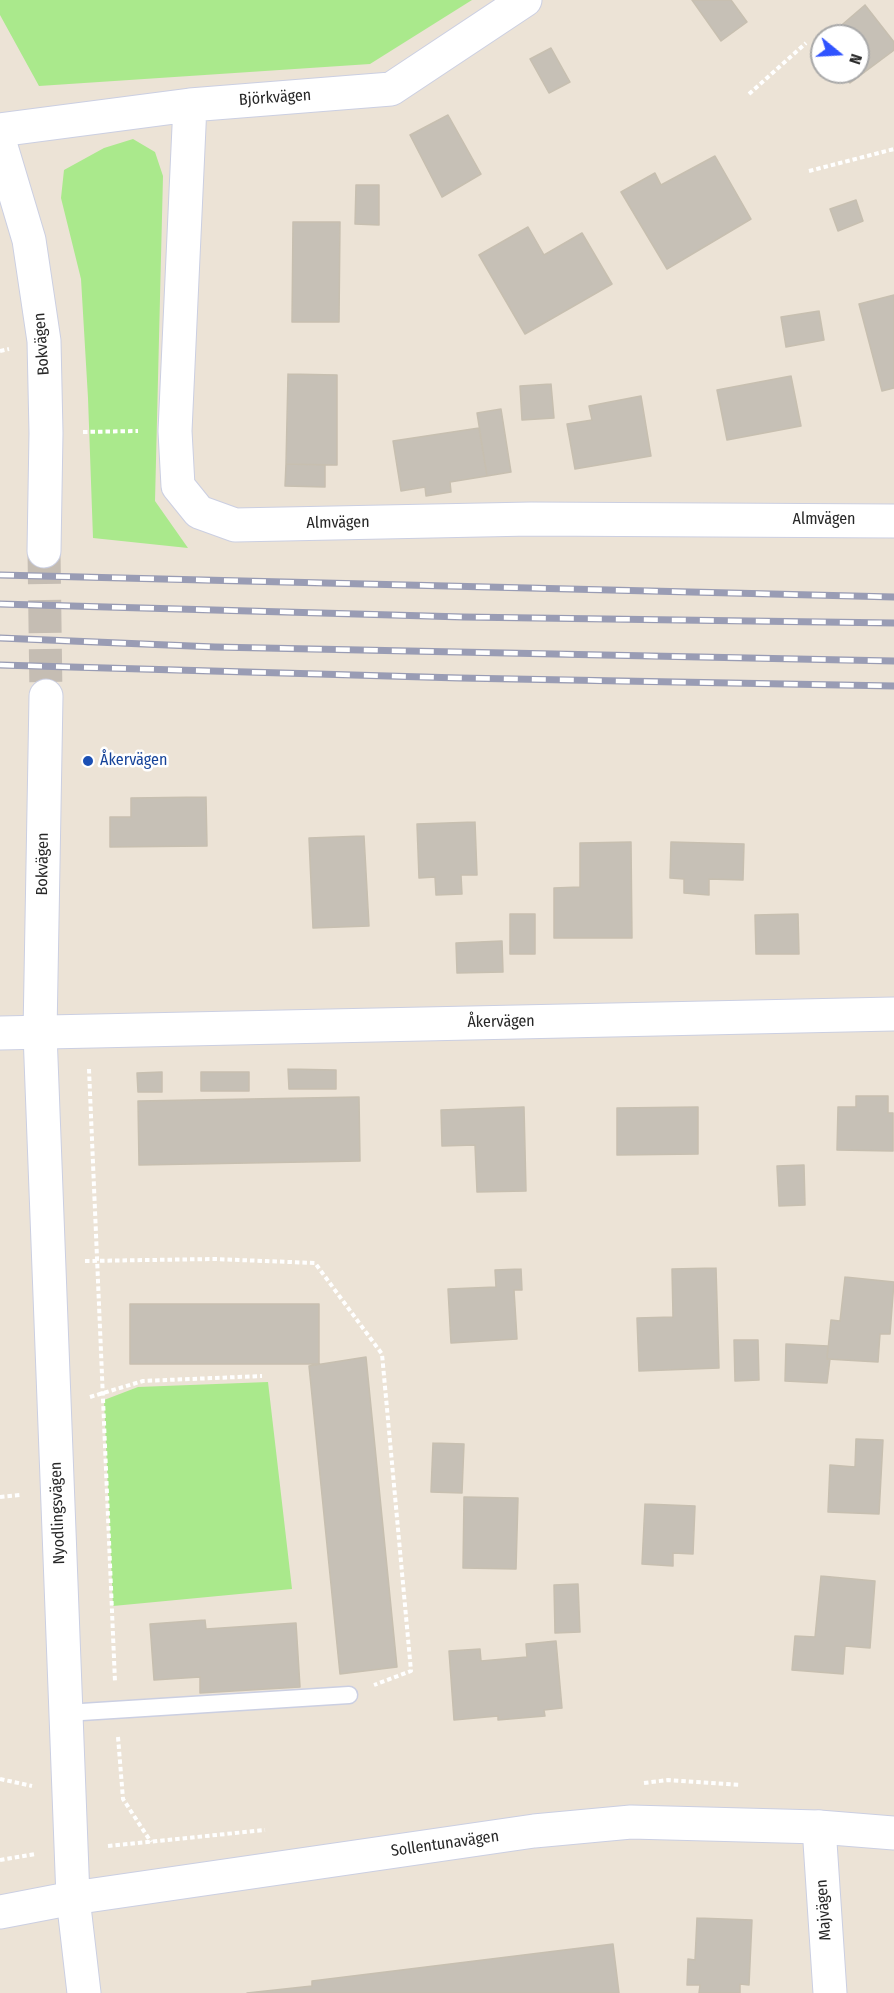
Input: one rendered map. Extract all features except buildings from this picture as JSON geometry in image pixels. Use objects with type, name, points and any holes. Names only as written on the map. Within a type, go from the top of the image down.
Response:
[{"type":"street","name":"Björkvägen","points":[[0,130],[190,105],[391,89],[525,0]]},
{"type":"street","name":"Almvägen","points":[[190,105],[175,431],[178,486],[199,512],[235,525],[531,519],[894,520]]},
{"type":"street","name":"Bokvägen","points":[[0,142],[31,251],[44,341],[46,433],[44,551]]},
{"type":"street","name":"Bokvägen","points":[[40,1033],[45,696]]},
{"type":"street","name":"Åkervägen","points":[[0,1033],[894,1014]]},
{"type":"street","name":"Nyodlingsvägen","points":[[40,1033],[74,1898],[84,1993]]},
{"type":"street","name":"Sollentunavägen","points":[[0,1912],[74,1898],[534,1831],[631,1822],[819,1827],[894,1833]]},
{"type":"street","name":"Majvägen","points":[[819,1827],[830,1993]]},
{"type":"lane","points":[[66,1713],[349,1695]]},
{"type":"path","points":[[749,94],[806,43]]},
{"type":"path","points":[[808,171],[894,148]]},
{"type":"path","points":[[46,433],[175,431]]},
{"type":"path","points":[[89,1063],[102,1394],[123,1799],[151,1842]]},
{"type":"path","points":[[49,1262],[214,1259],[315,1263],[382,1354],[411,1671],[349,1695]]},
{"type":"path","points":[[54,1406],[143,1381],[262,1376]]},
{"type":"green space","points":[[0,0],[472,0],[370,64],[39,86],[0,15]]},
{"type":"green space","points":[[133,139],[155,152],[163,176],[155,501],[188,548],[93,538],[81,279],[61,198],[64,170],[104,148]]},
{"type":"green space","points":[[268,1382],[292,1589],[113,1606],[104,1400],[138,1387]]},
{"type":"tunnel","points":[[44,551],[46,696]]},
{"type":"railway","points":[[0,575],[894,597]]},
{"type":"railway","points":[[0,604],[463,617],[894,623]]},
{"type":"railway","points":[[0,638],[215,647],[894,661]]},
{"type":"railway","points":[[0,665],[459,678],[894,686]]},
{"type":"place","name":"Åkervägen","points":[[88,761]]}]
